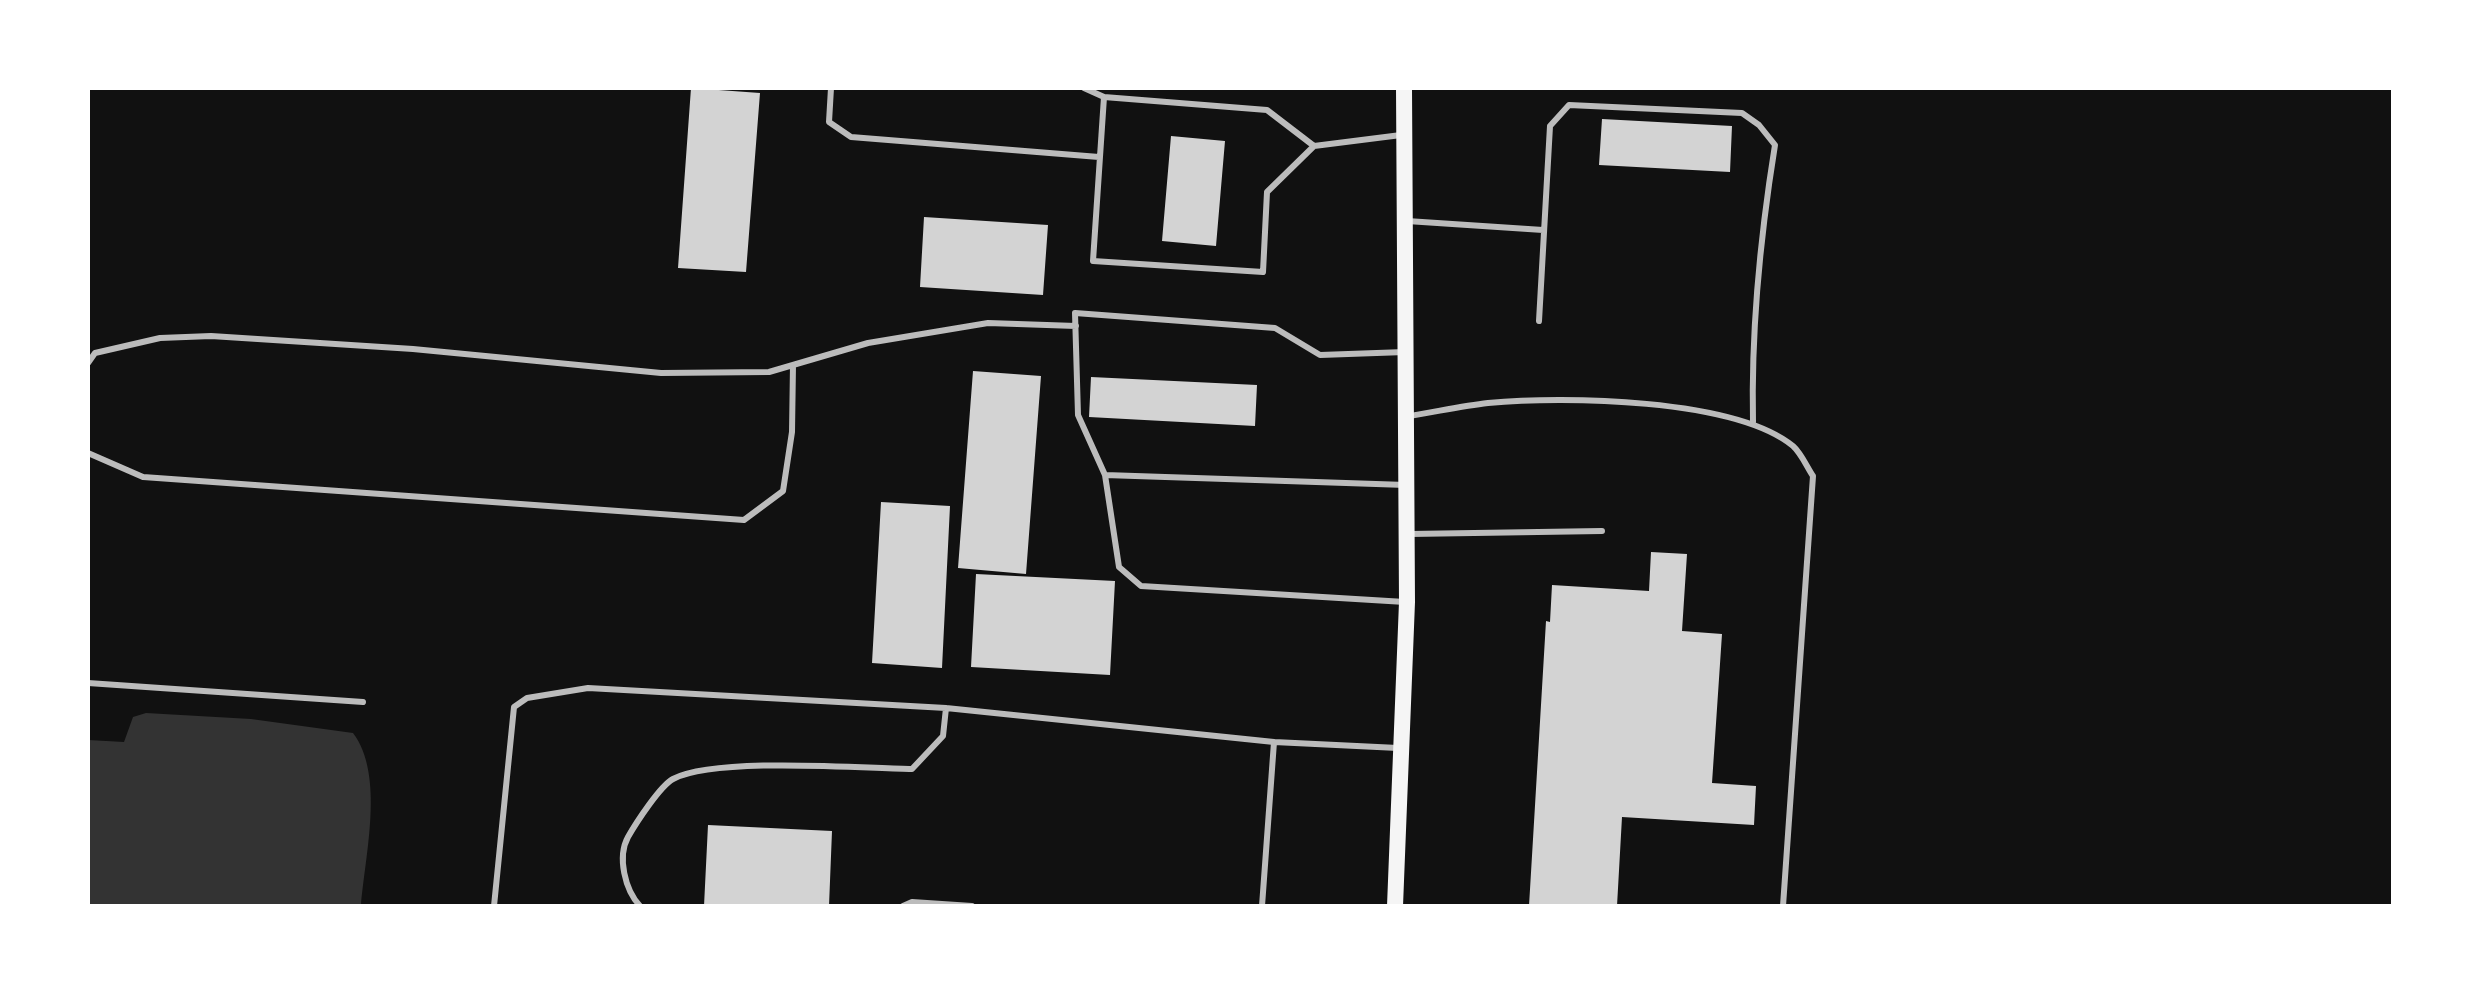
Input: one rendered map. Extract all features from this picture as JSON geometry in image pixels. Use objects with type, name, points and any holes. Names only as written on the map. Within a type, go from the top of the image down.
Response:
[{"type":"main road","points":[[1395,906],[1407,602],[1404,88]]},
{"type":"lane","points":[[831,88],[829,122],[851,137],[1099,157]]},
{"type":"lane","points":[[1084,88],[1104,97],[1267,110],[1314,146]]},
{"type":"lane","points":[[1104,97],[1093,261],[1263,272],[1267,192],[1314,146],[1404,135]]},
{"type":"lane","points":[[1539,321],[1550,126],[1569,105],[1742,113],[1759,125],[1775,145],[1759,243],[1751,334],[1753,422]]},
{"type":"lane","points":[[1405,221],[1543,230]]},
{"type":"lane","points":[[1405,352],[1320,355],[1275,328],[1075,313],[1078,415],[1105,475],[1119,567],[1141,586],[1407,602]]},
{"type":"lane","points":[[88,363],[95,353],[160,338],[211,336],[413,349],[661,373],[769,372],[868,343],[988,323],[1076,326]]},
{"type":"lane","points":[[88,453],[143,477],[744,520],[783,491],[792,432],[793,365]]},
{"type":"lane","points":[[1405,417],[1487,403],[1564,401],[1647,405],[1753,422],[1794,447],[1813,476],[1783,906]]},
{"type":"lane","points":[[1105,475],[1406,485]]},
{"type":"lane","points":[[1406,534],[1602,531]]},
{"type":"lane","points":[[88,683],[363,702]]},
{"type":"lane","points":[[494,906],[514,707],[527,698],[588,688],[946,708],[1274,742],[1402,749]]},
{"type":"lane","points":[[640,906],[632,898],[624,871],[626,840],[672,780],[717,767],[912,769],[943,736],[946,708]]},
{"type":"lane","points":[[1262,906],[1274,742]]},
{"type":"lane","points":[[903,906],[912,902],[972,906]]},
{"type":"shaded area","points":[[146,713],[251,719],[353,733],[363,750],[371,793],[361,906],[88,906],[88,740],[124,742],[133,717]]},
{"type":"building","points":[[691,88],[760,93],[746,272],[678,268]]},
{"type":"building","points":[[1602,119],[1732,126],[1730,172],[1599,165]]},
{"type":"building","points":[[1171,136],[1225,141],[1216,246],[1162,241]]},
{"type":"building","points":[[924,217],[1048,225],[1043,295],[920,287]]},
{"type":"building","points":[[973,371],[1041,376],[1026,574],[958,568]]},
{"type":"building","points":[[1091,377],[1257,385],[1255,426],[1089,417]]},
{"type":"building","points":[[881,502],[950,506],[942,668],[872,663]]},
{"type":"building","points":[[1651,552],[1687,554],[1682,631],[1722,634],[1712,783],[1756,786],[1754,825],[1622,817],[1617,906],[1529,906],[1546,621],[1550,622],[1552,585],[1649,591]]},
{"type":"building","points":[[976,574],[1115,581],[1110,675],[971,667]]},
{"type":"building","points":[[708,825],[832,831],[829,906],[704,906]]}]
